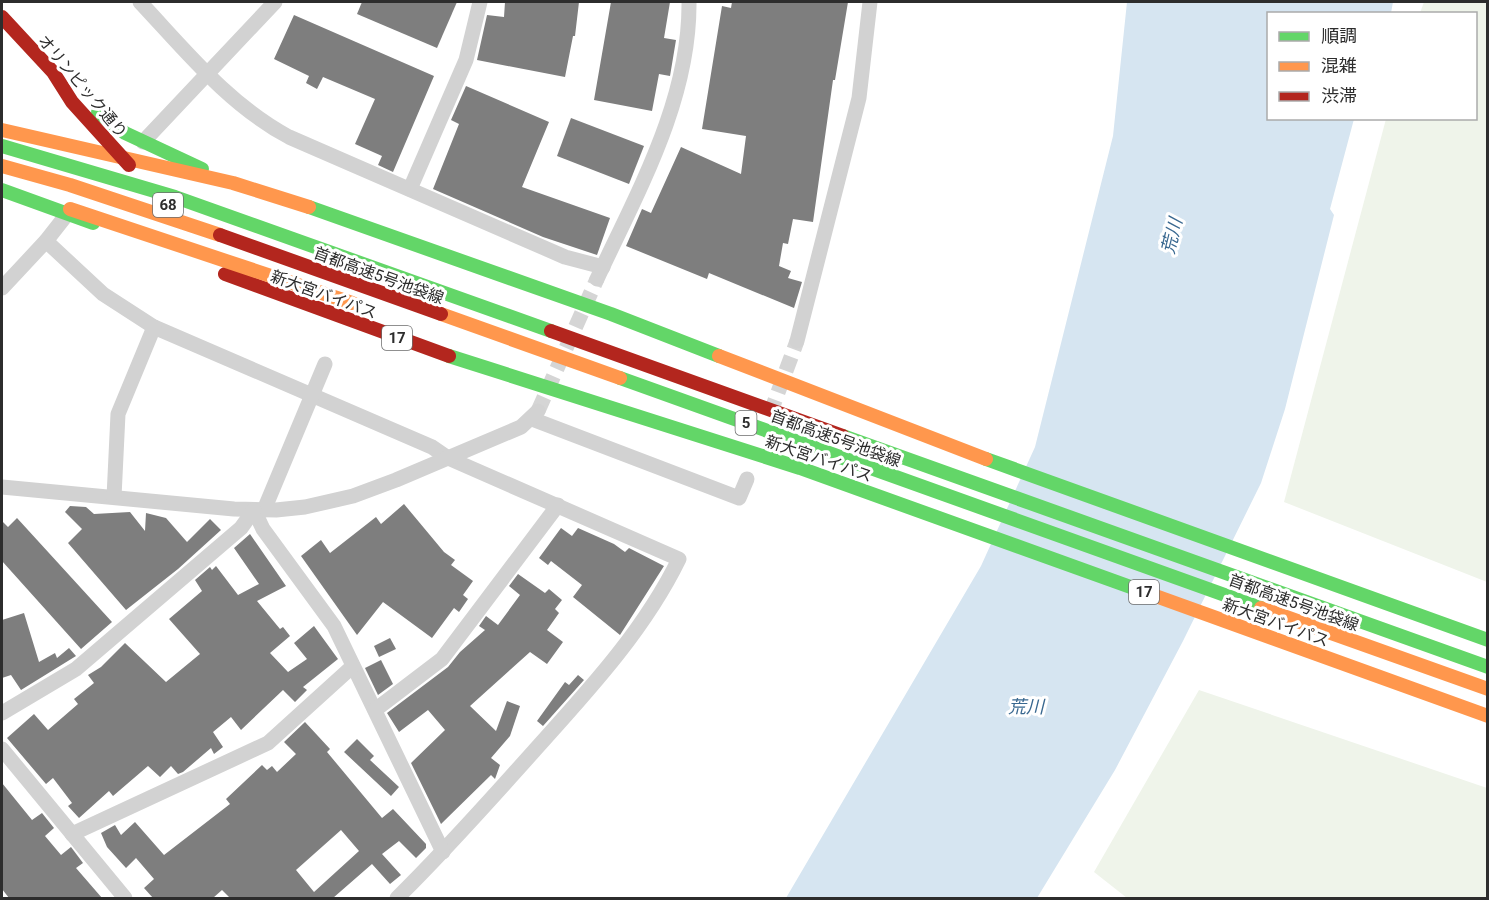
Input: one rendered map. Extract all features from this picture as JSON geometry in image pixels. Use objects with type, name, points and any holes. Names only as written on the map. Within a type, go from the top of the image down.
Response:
[{"type":"main road","name":"オリンピック通り","points":[[2,17],[53,72],[72,102],[121,157],[174,211],[311,307]]},
{"type":"main road","name":"68","points":[[53,72],[116,128],[233,183]]},
{"type":"main road","points":[[2,130],[233,183],[290,200],[611,314],[873,416],[1488,640]]},
{"type":"main road","points":[[2,130],[79,158],[391,259]]},
{"type":"main road","name":"首都高速5号池袋線","points":[[2,146],[175,197],[1488,668]]},
{"type":"main road","name":"首都高速5号池袋線","points":[[2,166],[169,217],[1488,689]]},
{"type":"main road","points":[[2,189],[364,307]]},
{"type":"main road","name":"新大宮バイパス","points":[[69,211],[311,307],[482,368],[800,468],[1488,716]]},
{"type":"main road","points":[[578,326],[758,406]]},
{"type":"main road","points":[[543,366],[753,426]]},
{"type":"street","points":[[140,2],[230,96],[266,124],[600,273],[678,93],[687,47],[689,2]]},
{"type":"street","points":[[143,142],[275,2]]},
{"type":"street","points":[[410,189],[466,60],[480,2]]},
{"type":"street","points":[[797,341],[859,98],[870,2]]},
{"type":"street","points":[[2,288],[46,241],[69,211]]},
{"type":"street","points":[[46,241],[103,294],[154,327],[432,447],[448,458],[679,559],[667,584],[599,679],[443,852],[398,898]]},
{"type":"street","points":[[114,497],[118,414],[154,327]]},
{"type":"street","points":[[2,712],[76,669],[259,510],[325,363]]},
{"type":"street","points":[[2,487],[259,510],[305,507],[353,496],[520,427],[535,415],[739,498],[747,479]]},
{"type":"street","points":[[375,710],[442,659],[558,505]]},
{"type":"street","points":[[259,510],[263,529],[334,626],[443,852]]},
{"type":"street","points":[[72,834],[268,743],[353,666]]},
{"type":"street","points":[[2,749],[125,898]]},
{"type":"shaded area","points":[[1424,2],[1487,2],[1487,582],[1284,502],[1386,120],[1477,120],[1477,12],[1420,12]]},
{"type":"shaded area","points":[[1199,690],[1487,788],[1487,898],[1127,898],[1094,872]]},
{"type":"water","name":"荒川","points":[[1127,2],[1393,2],[1391,12],[1267,12],[1267,120],[1354,120],[1330,209],[1334,215],[1285,409],[1261,483],[1183,641],[1115,770],[1037,898],[786,898],[981,566],[1035,447],[1113,136]]},
{"type":"building","points":[[362,2],[457,2],[437,48],[357,14]]},
{"type":"building","points":[[505,2],[579,2],[575,36],[573,36],[565,77],[477,60],[487,15],[504,17]]},
{"type":"building","points":[[611,2],[670,2],[664,38],[676,40],[670,76],[659,74],[652,111],[594,100]]},
{"type":"building","points":[[732,2],[848,2],[835,80],[833,80],[813,222],[793,219],[788,244],[783,243],[779,266],[791,271],[788,278],[802,282],[794,308],[709,273],[707,279],[626,246],[642,209],[651,213],[681,147],[741,174],[746,136],[702,129],[722,6],[731,8]]},
{"type":"building","points":[[294,15],[434,76],[393,172],[378,165],[382,156],[355,144],[375,99],[323,77],[317,89],[306,83],[309,76],[274,59]]},
{"type":"building","points":[[466,86],[549,122],[522,187],[610,218],[597,255],[543,237],[433,189],[459,124],[451,120]]},
{"type":"building","points":[[571,118],[644,146],[629,184],[557,156]]},
{"type":"building","points":[[404,504],[444,552],[455,560],[451,565],[473,581],[463,595],[468,599],[459,612],[454,608],[432,638],[383,602],[357,635],[301,556],[321,540],[330,553],[376,517],[381,524]]},
{"type":"building","points":[[70,506],[86,507],[94,514],[130,512],[145,531],[146,513],[166,518],[187,542],[210,519],[221,530],[178,569],[126,610],[68,543],[82,529],[65,512]]},
{"type":"building","points":[[17,518],[112,622],[81,649],[2,561],[2,521],[8,527]]},
{"type":"building","points":[[561,528],[572,536],[578,528],[614,544],[625,552],[629,548],[664,566],[620,635],[573,597],[582,585],[551,561],[548,565],[539,558]]},
{"type":"building","points":[[250,534],[286,586],[257,601],[280,629],[283,627],[290,636],[270,653],[288,672],[307,659],[294,643],[314,626],[338,659],[303,687],[307,690],[295,702],[283,690],[241,730],[231,717],[213,732],[223,747],[214,754],[211,748],[178,774],[171,766],[160,777],[148,766],[113,796],[109,791],[79,818],[68,806],[72,803],[53,778],[46,784],[7,738],[34,714],[48,730],[78,704],[74,699],[94,683],[88,675],[101,667],[125,643],[166,682],[200,654],[169,619],[202,591],[195,580],[210,567],[212,570],[216,566],[238,595],[259,584],[234,548]]},
{"type":"building","points":[[518,574],[545,593],[549,589],[562,600],[555,609],[559,613],[547,630],[563,642],[547,664],[530,652],[470,706],[496,731],[507,701],[520,706],[510,736],[491,758],[500,765],[495,779],[491,775],[441,824],[411,763],[445,730],[428,710],[399,732],[387,713],[448,667],[460,652],[485,630],[479,626],[486,616],[498,625],[520,595],[509,586]]},
{"type":"building","points":[[24,613],[39,662],[55,653],[57,658],[69,648],[76,656],[21,690],[11,675],[2,678],[2,620]]},
{"type":"building","points":[[390,638],[396,649],[379,657],[374,646]]},
{"type":"building","points":[[381,660],[393,684],[378,695],[365,668]]},
{"type":"building","points":[[578,675],[584,680],[543,726],[537,721],[565,682],[569,685]]},
{"type":"building","points":[[305,722],[330,749],[327,752],[382,818],[393,809],[426,844],[426,848],[416,858],[399,841],[382,854],[401,875],[390,884],[372,864],[333,898],[230,898],[222,890],[213,898],[153,898],[144,888],[154,879],[136,858],[126,868],[107,847],[101,833],[115,825],[121,835],[135,822],[164,855],[230,804],[226,799],[262,765],[267,770],[272,766],[277,772],[296,754],[284,742]],"holes":[[[341,830],[359,851],[314,892],[296,870]]]},
{"type":"building","points":[[357,739],[374,756],[370,760],[399,787],[391,796],[344,752]]},
{"type":"building","points":[[2,783],[32,820],[42,813],[54,828],[45,836],[61,855],[71,847],[83,863],[76,868],[102,898],[9,898],[2,889]]},
{"type":"tunnel","points":[[538,411],[597,279]]},
{"type":"tunnel","points":[[770,414],[797,341]]},
{"type":"traffic: fast","points":[[98,112],[125,133],[202,169]]},
{"type":"traffic: fast","points":[[2,146],[175,197],[551,331]]},
{"type":"traffic: fast","points":[[2,190],[93,223]]},
{"type":"traffic: fast","points":[[309,207],[611,314],[719,356]]},
{"type":"traffic: fast","points":[[449,356],[800,468],[1150,594]]},
{"type":"traffic: fast","points":[[620,378],[1261,608]]},
{"type":"traffic: fast","points":[[843,436],[1488,667]]},
{"type":"traffic: fast","points":[[986,459],[1488,640]]},
{"type":"traffic: slow","points":[[2,130],[233,183],[309,207]]},
{"type":"traffic: slow","points":[[2,166],[70,185],[220,235]]},
{"type":"traffic: slow","points":[[70,209],[352,303]]},
{"type":"traffic: slow","points":[[441,314],[620,378]]},
{"type":"traffic: slow","points":[[719,356],[986,459]]},
{"type":"traffic: slow","points":[[1150,594],[1488,716]]},
{"type":"traffic: slow","points":[[1261,608],[1488,689]]},
{"type":"traffic: jam","points":[[2,17],[53,72],[72,102],[129,165]]},
{"type":"traffic: jam","points":[[220,235],[441,314]]},
{"type":"traffic: jam","points":[[225,274],[449,356]]},
{"type":"traffic: jam","points":[[551,331],[843,436]]}]
